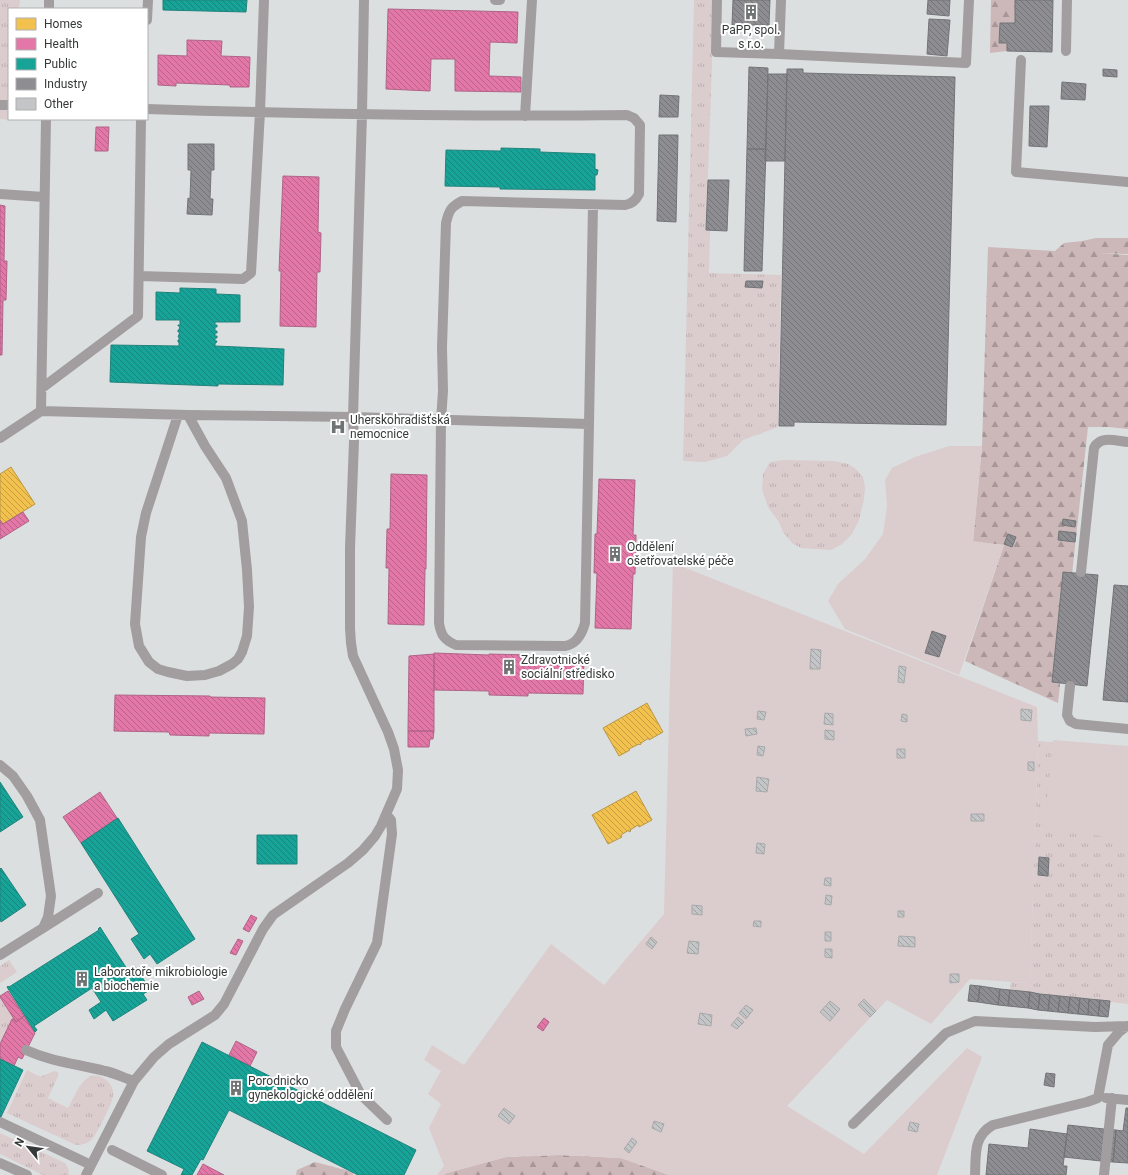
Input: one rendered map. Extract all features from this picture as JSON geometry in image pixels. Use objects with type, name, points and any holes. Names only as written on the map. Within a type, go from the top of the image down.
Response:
[{"type":"lane","points":[[139,276],[242,279],[251,273],[260,112],[264,0]]},
{"type":"lane","points":[[86,1175],[134,1082],[154,1057],[169,1044],[215,1015],[224,1004],[263,929],[274,915],[342,867],[363,850],[375,836],[397,789],[398,770],[394,749],[388,732],[353,656],[350,628],[350,548],[354,441],[353,417],[364,0]]},
{"type":"lane","points":[[495,0],[500,0]]},
{"type":"lane","points":[[525,116],[532,0]]},
{"type":"lane","points":[[717,0],[716,52],[966,63],[969,0]]},
{"type":"lane","points":[[779,54],[781,0]]},
{"type":"lane","points":[[1066,51],[1067,0]]},
{"type":"lane","points":[[1021,60],[1016,172],[1128,182]]},
{"type":"lane","points":[[148,109],[362,114],[525,116],[627,115],[638,121],[640,125],[639,194],[633,202],[625,205],[593,205],[462,201],[450,209],[446,223],[442,347],[443,391],[441,420],[438,623],[443,637],[456,645],[565,646],[573,643],[581,635],[585,623],[593,205]]},
{"type":"lane","points":[[41,411],[46,120]]},
{"type":"lane","points":[[42,388],[138,316],[142,120]]},
{"type":"lane","points":[[0,194],[44,197]]},
{"type":"lane","points":[[0,438],[41,411],[183,415],[353,417],[589,424]]},
{"type":"lane","points":[[183,415],[226,478],[242,521],[249,607],[247,636],[238,659],[219,671],[205,675],[187,676],[158,669],[149,662],[138,646],[135,624],[141,537],[146,513],[183,415]]},
{"type":"lane","points":[[1081,572],[1094,448],[1098,442],[1104,439],[1128,442]]},
{"type":"lane","points":[[1070,686],[1067,715],[1070,721],[1076,724],[1128,729]]},
{"type":"lane","points":[[0,765],[13,776],[27,796],[40,820],[51,896],[48,917],[43,928]]},
{"type":"lane","points":[[386,815],[391,820],[392,834],[378,943],[344,1009],[336,1031],[336,1047],[361,1094],[387,1120]]},
{"type":"lane","points":[[0,955],[98,893]]},
{"type":"lane","points":[[853,1124],[946,1033],[975,1021],[1095,1027],[1128,1026]]},
{"type":"lane","points":[[1098,1098],[1108,1045],[1119,1032],[1128,1026]]},
{"type":"lane","points":[[26,1050],[40,1057],[106,1071],[134,1082]]},
{"type":"lane","points":[[975,1175],[978,1140],[984,1131],[993,1125],[1098,1098],[1128,1100]]},
{"type":"lane","points":[[1104,1175],[1112,1098]]},
{"type":"lane","points":[[0,1122],[91,1165]]},
{"type":"lane","points":[[112,1150],[162,1175]]},
{"type":"lane","points":[[0,1163],[27,1175]]},
{"type":"green space","points":[[0,0],[20,0],[19,8],[8,8],[8,120],[0,119]]},
{"type":"green space","points":[[694,0],[713,0],[706,230],[710,230],[709,273],[781,275],[778,427],[743,440],[727,456],[705,462],[683,461]]},
{"type":"green space","points":[[991,0],[1015,0],[1015,23],[1000,23],[999,43],[1007,43],[1007,51],[990,53]]},
{"type":"green space","points":[[1096,238],[1128,238],[1128,254],[1098,253],[1128,255],[1128,429],[1088,427],[1058,703],[965,661],[1004,545],[973,542],[982,446],[988,247],[1055,251],[1064,243]]},
{"type":"green space","points":[[949,446],[982,446],[973,541],[1004,545],[959,675],[845,629],[828,601],[838,584],[865,559],[883,534],[887,506],[885,480],[892,468],[915,457]]},
{"type":"green space","points":[[783,460],[834,461],[848,464],[856,469],[863,477],[865,488],[864,499],[859,520],[852,534],[842,544],[831,550],[801,548],[792,543],[783,532],[779,522],[768,507],[762,489],[763,474],[770,462]]},
{"type":"green space","points":[[673,563],[1037,707],[1038,741],[1030,983],[970,979],[931,1024],[887,1000],[787,1106],[864,1154],[967,1048],[982,1057],[937,1175],[669,1175],[621,1158],[559,1155],[506,1157],[443,1175],[437,1175],[444,1166],[429,1128],[441,1104],[428,1094],[441,1071],[424,1060],[432,1045],[464,1065],[551,944],[604,985],[664,914]]},
{"type":"green space","points":[[1053,740],[1128,746],[1128,838],[1044,831]]},
{"type":"green space","points":[[1038,741],[1128,748],[1128,1004],[1010,990],[1011,982],[1030,983]]},
{"type":"green space","points":[[9,960],[17,972],[0,983],[0,966]]},
{"type":"green space","points":[[0,997],[14,1019],[12,1019],[0,1044]]},
{"type":"green space","points":[[27,1070],[40,1077],[54,1071],[58,1072],[58,1076],[48,1098],[68,1108],[78,1089],[87,1078],[99,1076],[108,1081],[113,1090],[112,1099],[108,1111],[95,1135],[90,1141],[81,1145],[76,1145],[7,1113]]},
{"type":"green space","points":[[0,1133],[65,1163],[69,1172],[68,1175],[43,1175],[0,1154]]},
{"type":"green space","points":[[559,1155],[621,1158],[669,1175],[443,1175],[506,1157]]},
{"type":"green space","points":[[315,1162],[353,1172],[353,1175],[296,1175],[297,1170]]},
{"type":"building: Homes","points":[[11,467],[35,504],[3,524],[0,520],[0,474]]},
{"type":"building: Homes","points":[[647,703],[663,732],[649,740],[649,738],[640,745],[639,744],[629,749],[630,750],[619,756],[603,728]]},
{"type":"building: Homes","points":[[636,791],[652,820],[639,827],[638,825],[630,830],[631,831],[629,832],[629,830],[621,835],[622,837],[608,844],[592,815]]},
{"type":"building: Health","points":[[388,9],[518,12],[517,43],[490,42],[489,76],[521,77],[521,92],[455,91],[455,59],[431,59],[430,91],[386,89]]},
{"type":"building: Health","points":[[187,40],[222,41],[221,56],[250,57],[249,87],[176,83],[176,86],[158,85],[158,55],[187,56]]},
{"type":"building: Health","points":[[96,127],[109,127],[108,151],[95,151]]},
{"type":"building: Health","points":[[283,176],[319,177],[318,232],[321,233],[320,272],[317,272],[316,327],[280,326],[281,271],[279,271]]},
{"type":"building: Health","points":[[0,205],[5,206],[4,261],[7,261],[6,300],[3,300],[2,355],[0,355]]},
{"type":"building: Health","points":[[391,474],[427,475],[424,625],[388,624],[389,568],[386,568],[387,529],[390,529]]},
{"type":"building: Health","name":"Oddělení ošetřovatelské péče","points":[[599,479],[635,480],[633,535],[636,535],[635,574],[633,574],[631,629],[595,628],[597,573],[594,573],[595,534],[597,534]]},
{"type":"building: Health","points":[[23,512],[29,521],[0,539],[0,520],[3,524]]},
{"type":"building: Health","name":"Zdravotnické sociální středisko","points":[[434,653],[584,658],[583,694],[528,693],[528,696],[489,695],[489,691],[434,690]]},
{"type":"building: Health","points":[[434,654],[434,731],[408,731],[409,656]]},
{"type":"building: Health","points":[[115,695],[265,698],[264,734],[209,733],[209,736],[170,735],[169,732],[114,731]]},
{"type":"building: Health","points":[[408,731],[434,731],[433,739],[430,739],[429,747],[408,747]]},
{"type":"building: Health","points":[[100,792],[117,818],[81,843],[63,817]]},
{"type":"building: Health","points":[[251,915],[257,918],[249,932],[243,929]]},
{"type":"building: Health","points":[[238,939],[243,941],[236,955],[230,953]]},
{"type":"building: Health","points":[[8,991],[24,1016],[16,1022],[0,997]]},
{"type":"building: Health","points":[[199,991],[204,999],[192,1005],[188,997]]},
{"type":"building: Health","points":[[24,1016],[35,1033],[22,1059],[18,1057],[14,1066],[0,1059],[0,1044],[12,1019],[16,1022]]},
{"type":"building: Health","points":[[544,1018],[549,1022],[543,1031],[537,1027]]},
{"type":"building: Health","points":[[236,1041],[257,1052],[250,1066],[229,1055]]},
{"type":"building: Health","points":[[203,1164],[224,1175],[197,1175]]},
{"type":"building: Public","points":[[163,0],[247,0],[246,12],[163,10]]},
{"type":"building: Public","points":[[501,148],[540,149],[540,152],[595,154],[595,169],[598,170],[597,175],[595,175],[595,190],[500,189],[500,187],[445,186],[446,150],[501,151]]},
{"type":"building: Public","points":[[180,288],[216,289],[216,294],[240,295],[240,322],[215,322],[217,327],[215,327],[215,331],[217,331],[217,333],[215,333],[215,336],[217,336],[217,338],[215,338],[215,341],[217,341],[215,346],[284,349],[283,385],[218,384],[218,386],[110,382],[111,345],[179,346],[178,337],[180,332],[178,332],[178,330],[180,326],[178,325],[180,325],[180,320],[156,320],[156,292],[180,293]]},
{"type":"building: Public","points":[[0,782],[23,817],[0,832]]},
{"type":"building: Public","points":[[118,818],[195,939],[157,964],[150,954],[144,959],[131,939],[139,934],[81,843]]},
{"type":"building: Public","points":[[257,835],[297,835],[297,864],[257,864]]},
{"type":"building: Public","points":[[1,868],[26,905],[1,922],[0,869]]},
{"type":"building: Public","name":"Laboratoře mikrobiologie a biochemie","points":[[100,927],[129,972],[136,967],[150,990],[143,994],[147,1000],[113,1021],[106,1010],[94,1019],[89,1010],[101,1002],[92,988],[34,1026],[37,1030],[35,1032],[7,987],[99,930],[98,929]]},
{"type":"building: Public","name":"Porodnicko gynekologické oddělení","points":[[202,1042],[416,1150],[404,1175],[358,1175],[229,1110],[203,1160],[201,1159],[192,1175],[181,1175],[184,1169],[147,1151]]},
{"type":"building: Public","points":[[0,1059],[23,1070],[0,1119]]},
{"type":"building: Industry","name":"PaPP, spol. s r.o.","points":[[733,0],[770,0],[769,25],[732,25]]},
{"type":"building: Industry","points":[[928,0],[950,0],[949,16],[927,14]]},
{"type":"building: Industry","points":[[1015,0],[1053,0],[1052,52],[1007,51],[1007,43],[999,43],[1000,23],[1015,23]]},
{"type":"building: Industry","points":[[929,19],[950,20],[947,56],[927,54]]},
{"type":"building: Industry","points":[[749,67],[768,68],[766,149],[747,149]]},
{"type":"building: Industry","points":[[787,69],[803,69],[803,73],[955,77],[946,425],[794,422],[794,426],[779,426]]},
{"type":"building: Industry","points":[[1103,69],[1117,70],[1117,77],[1103,76]]},
{"type":"building: Industry","points":[[768,74],[787,74],[785,161],[765,161]]},
{"type":"building: Industry","points":[[1062,82],[1086,84],[1085,100],[1061,99]]},
{"type":"building: Industry","points":[[660,95],[679,96],[678,117],[659,117]]},
{"type":"building: Industry","points":[[1030,106],[1049,106],[1047,147],[1029,146]]},
{"type":"building: Industry","points":[[659,135],[678,135],[676,222],[657,221]]},
{"type":"building: Industry","points":[[188,144],[214,144],[214,170],[211,170],[210,199],[213,199],[212,215],[187,214],[188,198],[190,199],[191,170],[188,170]]},
{"type":"building: Industry","points":[[747,149],[766,149],[762,271],[744,271]]},
{"type":"building: Industry","points":[[708,180],[729,180],[727,231],[706,230]]},
{"type":"building: Industry","points":[[746,281],[763,281],[762,288],[745,287]]},
{"type":"building: Industry","points":[[1063,519],[1076,521],[1075,527],[1062,525]]},
{"type":"building: Industry","points":[[1059,531],[1076,533],[1075,542],[1058,540]]},
{"type":"building: Industry","points":[[1008,534],[1016,537],[1012,547],[1004,544]]},
{"type":"building: Industry","points":[[1063,572],[1098,575],[1087,686],[1052,682]]},
{"type":"building: Industry","points":[[1114,585],[1128,586],[1128,702],[1103,700]]},
{"type":"building: Industry","points":[[932,631],[946,636],[939,657],[925,653]]},
{"type":"building: Industry","points":[[1039,857],[1049,858],[1048,876],[1038,875]]},
{"type":"building: Industry","points":[[970,985],[980,986],[978,1002],[968,1001]]},
{"type":"building: Industry","points":[[980,986],[1000,989],[998,1005],[978,1002]]},
{"type":"building: Industry","points":[[1000,989],[1010,990],[1008,1006],[998,1005]]},
{"type":"building: Industry","points":[[1010,990],[1030,992],[1028,1008],[1008,1006]]},
{"type":"building: Industry","points":[[1030,992],[1040,994],[1038,1010],[1028,1008]]},
{"type":"building: Industry","points":[[1040,994],[1050,995],[1048,1011],[1038,1010]]},
{"type":"building: Industry","points":[[1050,995],[1060,996],[1058,1012],[1048,1011]]},
{"type":"building: Industry","points":[[1060,996],[1070,997],[1068,1013],[1058,1012]]},
{"type":"building: Industry","points":[[1070,997],[1080,998],[1078,1014],[1068,1013]]},
{"type":"building: Industry","points":[[1080,998],[1089,999],[1088,1015],[1078,1014]]},
{"type":"building: Industry","points":[[1089,999],[1100,1000],[1098,1016],[1088,1015]]},
{"type":"building: Industry","points":[[1100,1000],[1110,1001],[1108,1017],[1098,1016]]},
{"type":"building: Industry","points":[[1046,1073],[1055,1074],[1054,1087],[1044,1085]]},
{"type":"building: Industry","points":[[1126,1108],[1128,1108],[1128,1163],[1113,1162],[1116,1130],[1123,1131]]},
{"type":"building: Industry","points":[[1068,1125],[1104,1129],[1101,1161],[1064,1157]]},
{"type":"building: Industry","points":[[1030,1129],[1067,1134],[1063,1166],[1067,1166],[1066,1175],[986,1175],[989,1144],[1028,1148]]},
{"type":"building: Industry","points":[[1104,1129],[1116,1130],[1113,1162],[1101,1161]]},
{"type":"building: Other","points":[[811,649],[821,650],[820,669],[810,669]]},
{"type":"building: Other","points":[[899,666],[906,667],[904,683],[898,682]]},
{"type":"building: Other","points":[[1021,709],[1032,710],[1031,721],[1021,720]]},
{"type":"building: Other","points":[[758,711],[766,712],[764,720],[757,719]]},
{"type":"building: Other","points":[[825,713],[833,714],[833,725],[824,724]]},
{"type":"building: Other","points":[[902,714],[907,715],[907,722],[901,721]]},
{"type":"building: Other","points":[[756,728],[757,734],[746,736],[745,729]]},
{"type":"building: Other","points":[[825,730],[834,731],[834,740],[825,739]]},
{"type":"building: Other","points":[[758,746],[765,747],[763,756],[757,755]]},
{"type":"building: Other","points":[[897,749],[905,749],[905,758],[897,758]]},
{"type":"building: Other","points":[[1028,762],[1034,762],[1034,771],[1028,770]]},
{"type":"building: Other","points":[[757,777],[769,779],[767,792],[756,791]]},
{"type":"building: Other","points":[[971,814],[984,814],[984,821],[971,821]]},
{"type":"building: Other","points":[[757,843],[765,844],[764,854],[756,853]]},
{"type":"building: Other","points":[[825,878],[831,878],[831,886],[824,885]]},
{"type":"building: Other","points":[[826,895],[832,896],[831,905],[825,904]]},
{"type":"building: Other","points":[[692,905],[702,906],[702,915],[692,914]]},
{"type":"building: Other","points":[[898,911],[904,911],[904,917],[898,917]]},
{"type":"building: Other","points":[[754,921],[761,921],[761,927],[753,926]]},
{"type":"building: Other","points":[[825,932],[831,932],[831,941],[825,941]]},
{"type":"building: Other","points":[[899,936],[915,937],[915,947],[898,946]]},
{"type":"building: Other","points":[[651,937],[657,942],[652,949],[646,944]]},
{"type":"building: Other","points":[[689,941],[699,942],[698,954],[687,953]]},
{"type":"building: Other","points":[[825,949],[832,949],[832,958],[825,957]]},
{"type":"building: Other","points":[[950,974],[959,974],[959,982],[950,983]]},
{"type":"building: Other","points":[[864,999],[876,1011],[870,1017],[858,1005]]},
{"type":"building: Other","points":[[830,1001],[840,1009],[830,1021],[820,1012]]},
{"type":"building: Other","points":[[746,1005],[753,1010],[746,1019],[739,1013]]},
{"type":"building: Other","points":[[700,1013],[712,1015],[711,1026],[698,1024]]},
{"type":"building: Other","points":[[738,1017],[744,1022],[737,1029],[731,1025]]},
{"type":"building: Other","points":[[504,1108],[515,1116],[509,1124],[498,1116]]},
{"type":"building: Other","points":[[654,1121],[664,1124],[661,1132],[652,1128]]},
{"type":"building: Other","points":[[910,1122],[919,1124],[917,1132],[908,1130]]},
{"type":"building: Other","points":[[632,1138],[637,1142],[629,1153],[624,1149]]},
{"type":"place","name":"PaPP, spol. s r.o.","points":[[751,12]]},
{"type":"place","name":"Uherskohradišťská nemocnice","points":[[338,427]]},
{"type":"place","name":"Oddělení ošetřovatelské péče","points":[[615,554]]},
{"type":"place","name":"Zdravotnické sociální středisko","points":[[509,667]]},
{"type":"place","name":"Laboratoře mikrobiologie a biochemie","points":[[82,979]]},
{"type":"place","name":"Porodnicko gynekologické oddělení","points":[[236,1088]]}]
